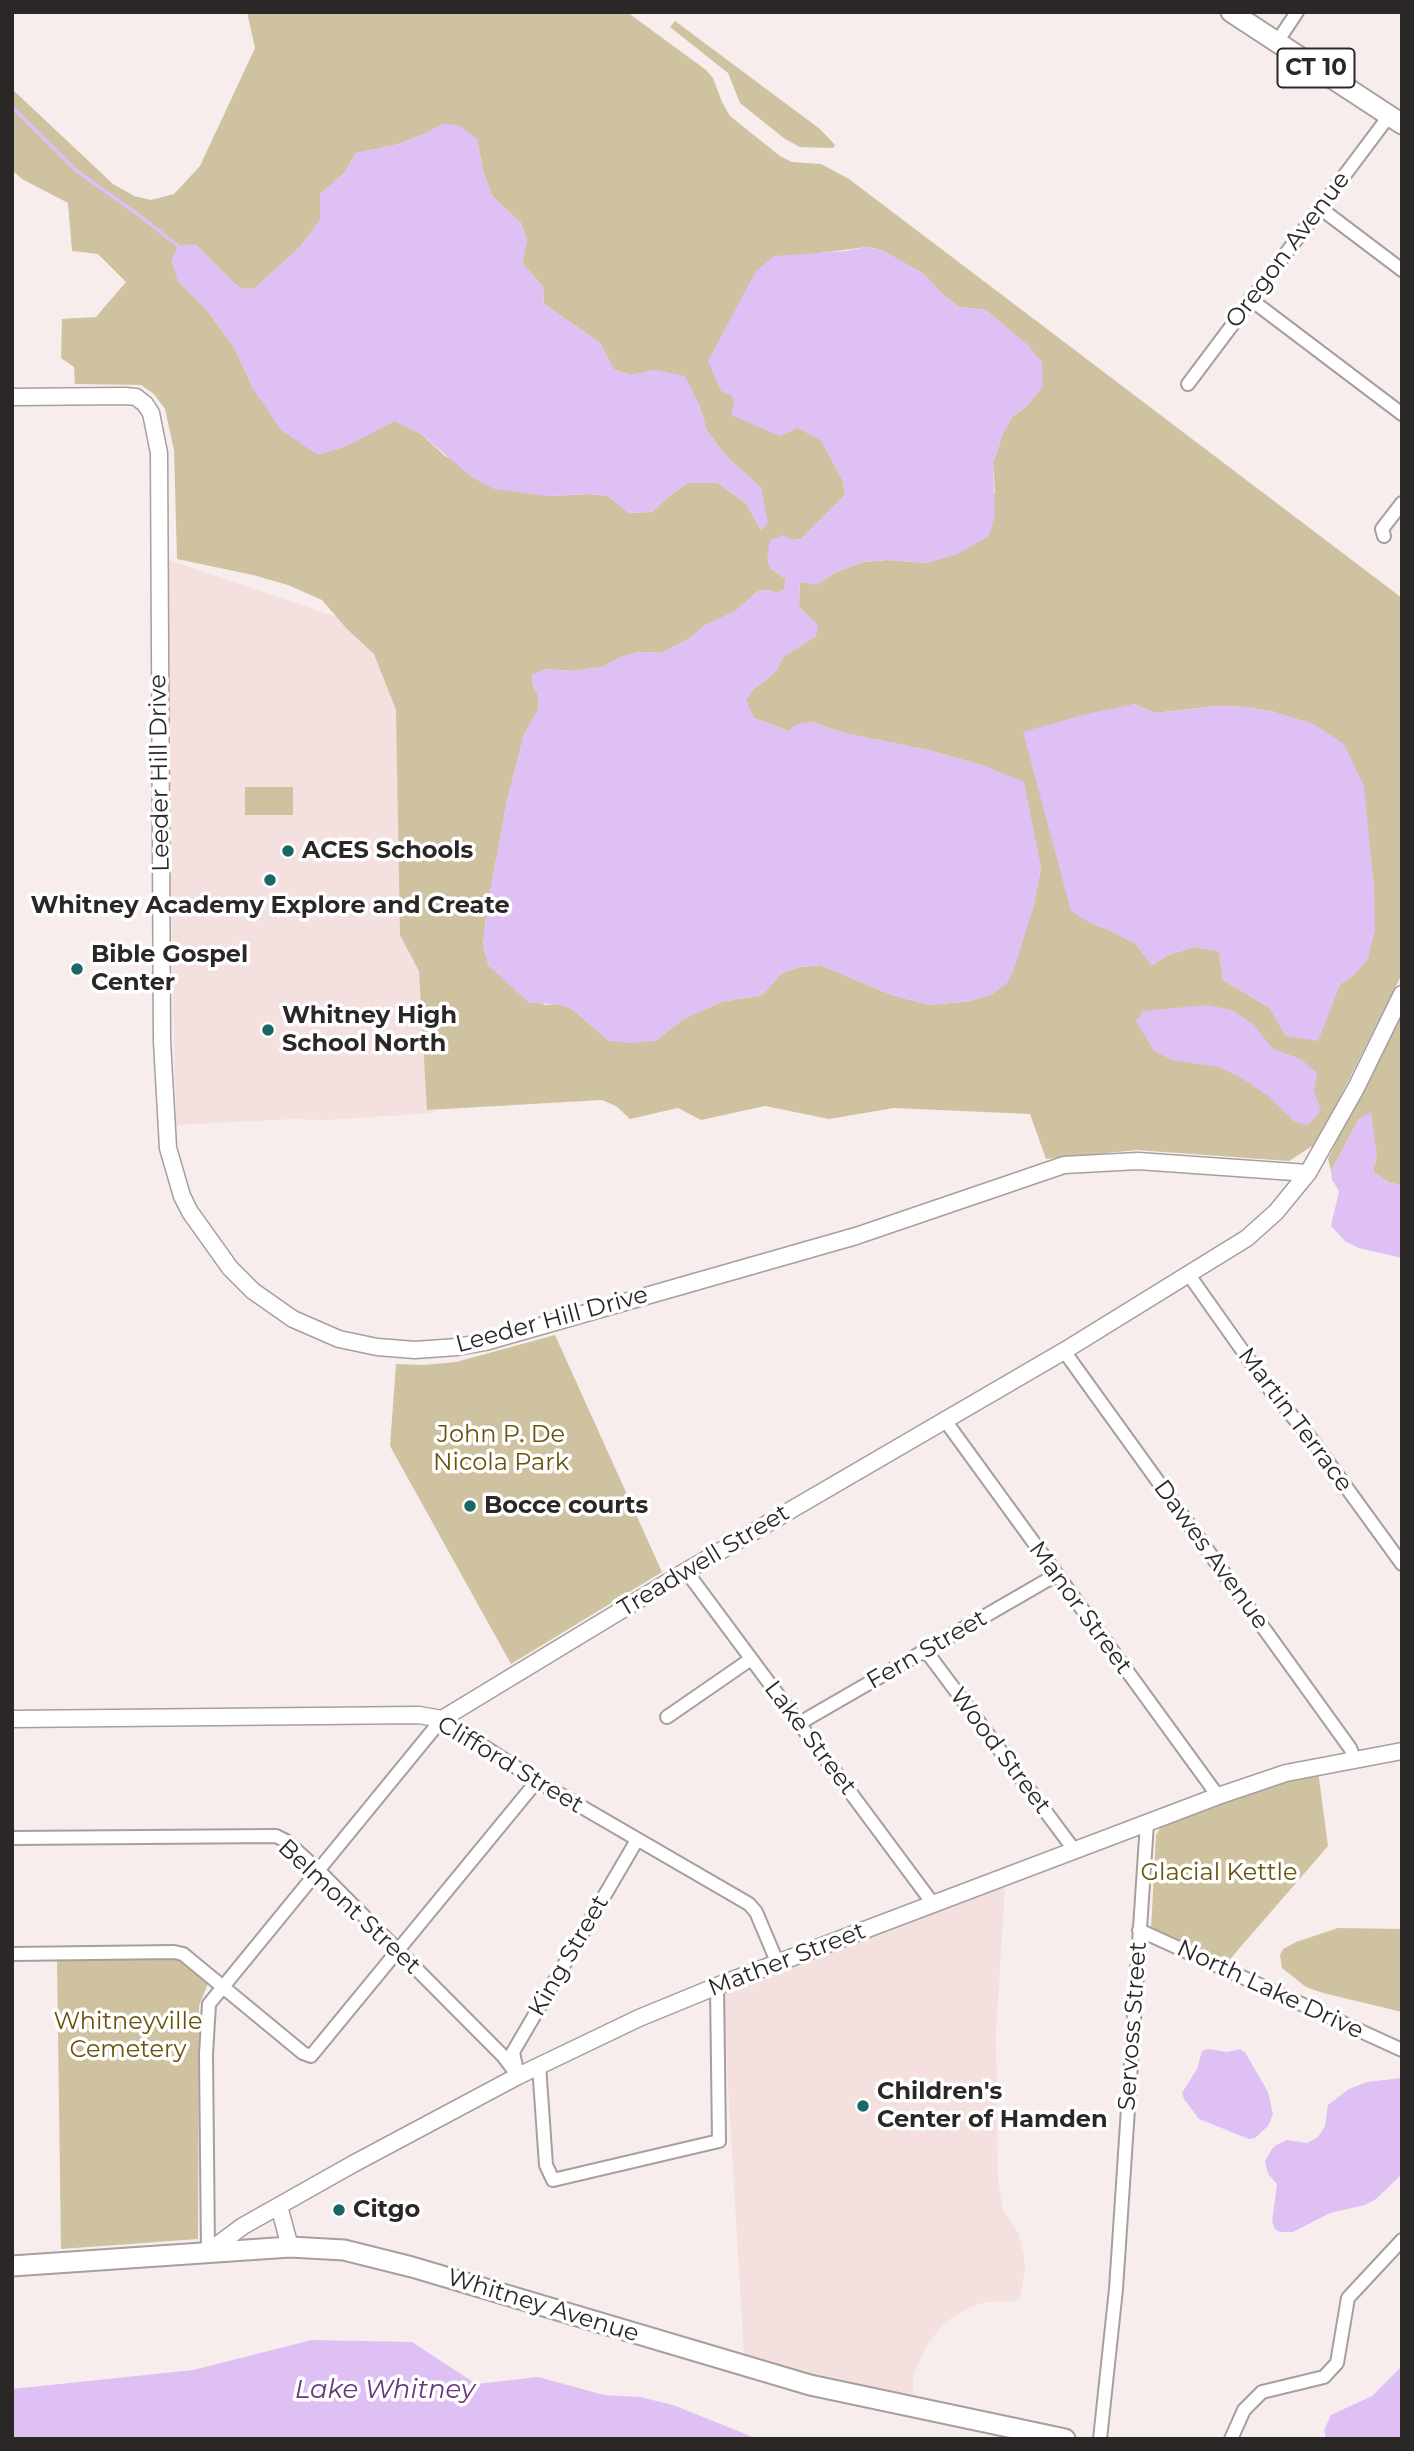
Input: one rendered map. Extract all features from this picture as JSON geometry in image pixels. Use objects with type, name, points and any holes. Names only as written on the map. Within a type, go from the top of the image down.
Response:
[{"type":"main road","name":"CT 10","points":[[1231,12],[1397,119]]},
{"type":"main road","name":"Whitney Avenue","points":[[12,2266],[290,2247],[336,2249],[371,2255],[810,2385],[1065,2439]]},
{"type":"street","points":[[1277,42],[1297,12]]},
{"type":"street","name":"Oregon Avenue","points":[[1188,384],[1320,208],[1397,119]]},
{"type":"street","points":[[1320,208],[1402,270]]},
{"type":"street","points":[[1250,299],[1402,414]]},
{"type":"street","name":"Leeder Hill Drive","points":[[12,397],[136,397],[151,412],[159,453],[162,1041],[168,1148],[179,1187],[190,1212],[230,1268],[253,1291],[293,1319],[339,1339],[377,1348],[415,1350],[457,1347],[485,1342],[856,1236],[1064,1165],[1138,1161],[1308,1173]]},
{"type":"street","points":[[1384,536],[1382,528],[1402,503]]},
{"type":"street","name":"Treadwell Street","points":[[208,2252],[209,2004],[442,1719],[686,1571],[1064,1351],[1228,1251],[1262,1226],[1308,1173],[1356,1088],[1402,994]]},
{"type":"street","name":"Martin Terrace","points":[[1189,1275],[1271,1391],[1310,1436],[1402,1564]]},
{"type":"street","name":"Dawes Avenue","points":[[1064,1351],[1350,1748],[1355,1760]]},
{"type":"street","name":"Manor Street","points":[[944,1419],[1218,1796]]},
{"type":"street","name":"Lake Street","points":[[686,1571],[934,1905]]},
{"type":"street","name":"Fern Street","points":[[798,1724],[1056,1575]]},
{"type":"street","name":"Wood Street","points":[[926,1651],[1075,1851]]},
{"type":"street","points":[[667,1717],[751,1659]]},
{"type":"street","name":"Clifford Street","points":[[12,1719],[393,1715],[419,1715],[442,1719],[537,1781],[749,1904],[756,1912],[778,1964]]},
{"type":"street","name":"Mather Street","points":[[208,2252],[243,2226],[517,2076],[592,2039],[717,1986],[1218,1796],[1286,1773],[1402,1751]]},
{"type":"street","points":[[12,1954],[183,1954],[303,2053],[311,2056],[537,1781]]},
{"type":"street","name":"Servoss Street","points":[[1100,2439],[1116,2280],[1147,1823]]},
{"type":"street","name":"Belmont Street","points":[[12,1838],[268,1835],[286,1841],[503,2056],[517,2076]]},
{"type":"street","name":"King Street","points":[[517,2076],[513,2052],[637,1840]]},
{"type":"street","name":"North Lake Drive","points":[[1139,1930],[1402,2050]]},
{"type":"street","points":[[539,2066],[546,2165],[553,2180],[719,2141],[717,1986]]},
{"type":"street","points":[[279,2206],[290,2247]]},
{"type":"street","points":[[1231,2439],[1244,2410],[1262,2392],[1324,2377],[1336,2363],[1348,2298],[1402,2239]]},
{"type":"shaded area","name":"ACES Schools","points":[[163,558],[407,641],[434,1113],[176,1125]]},
{"type":"shaded area","name":"Children's Center of Hamden","points":[[1005,1885],[996,2034],[998,2179],[1003,2210],[1019,2234],[1024,2255],[1025,2269],[1020,2298],[1014,2301],[985,2302],[964,2310],[944,2323],[926,2346],[913,2376],[913,2397],[800,2372],[744,2355],[722,1984]]},
{"type":"green space","points":[[247,12],[627,12],[706,70],[713,78],[730,116],[780,156],[792,162],[821,164],[849,179],[1402,598],[1402,974],[1317,1143],[1289,1161],[1137,1150],[1046,1159],[1030,1114],[894,1108],[829,1119],[765,1106],[701,1120],[678,1108],[630,1119],[616,1106],[602,1100],[427,1110],[419,971],[400,935],[396,710],[374,654],[347,629],[322,600],[288,585],[253,575],[177,559],[174,450],[165,409],[154,394],[141,385],[75,384],[74,367],[61,358],[62,319],[96,317],[126,282],[98,254],[72,251],[68,203],[22,179],[12,170],[12,89],[113,184],[134,196],[151,200],[174,194],[200,166],[255,48]],"holes":[[[443,124],[477,139],[483,171],[492,196],[521,223],[527,241],[522,263],[543,287],[544,304],[600,343],[614,370],[631,375],[656,370],[698,402],[707,431],[726,456],[761,488],[761,530],[746,503],[718,483],[688,483],[652,512],[629,513],[608,496],[547,496],[445,456],[421,434],[395,421],[370,432],[254,390],[235,349],[207,310],[178,281],[195,244],[236,285],[243,289],[255,288],[300,247],[320,220],[321,194],[344,173],[356,153],[396,145]],[[867,247],[881,250],[924,274],[941,293],[959,307],[986,310],[1027,345],[1042,363],[1028,405],[1012,417],[1003,433],[993,463],[995,493],[927,563],[887,560],[863,562],[836,572],[817,584],[800,582],[799,607],[807,615],[816,636],[783,657],[776,671],[745,700],[754,718],[788,731],[812,722],[844,733],[932,751],[987,767],[1041,867],[1033,908],[1020,944],[993,994],[971,1001],[929,1005],[892,995],[820,965],[799,967],[782,973],[762,995],[721,1002],[683,1019],[655,1041],[609,1041],[571,1008],[556,1004],[545,1005],[500,975],[489,966],[483,946],[507,801],[524,735],[538,710],[539,697],[532,683],[545,669],[572,671],[603,667],[621,657],[640,652],[662,653],[690,638],[704,626],[736,611],[758,591],[777,593],[784,589],[786,579],[770,568],[793,540],[801,539],[845,495],[843,481],[821,440],[734,401],[732,396],[812,254]],[[1134,704],[1155,713],[1216,706],[1275,712],[1369,845],[1374,888],[1355,974],[1340,984],[1325,1022],[1286,1036],[1270,1008],[1223,980],[1219,951],[1194,947],[1168,955],[1152,965],[1136,944],[1090,923]]]},
{"type":"green space","points":[[675,21],[820,129],[835,145],[833,148],[800,147],[785,139],[740,103],[728,73],[670,27]]},
{"type":"green space","points":[[245,787],[293,787],[293,815],[245,815]]},
{"type":"green space","points":[[1402,1007],[1402,1185],[1390,1183],[1373,1172],[1377,1155],[1359,1119],[1331,1171],[1328,1159]]},
{"type":"green space","name":"John P. De Nicola Park","points":[[555,1335],[662,1572],[511,1664],[390,1446],[396,1364],[456,1362]]},
{"type":"green space","name":"Glacial Kettle","points":[[1318,1771],[1328,1846],[1225,1965],[1151,1930],[1156,1835],[1160,1828],[1254,1790]]},
{"type":"green space","points":[[1338,1928],[1402,1929],[1402,2012],[1306,1987],[1282,1968],[1280,1955],[1283,1949]]},
{"type":"green space","name":"Whitneyville Cemetery","points":[[57,1959],[177,1959],[208,1983],[199,2006],[198,2239],[61,2249]]},
{"type":"water","points":[[443,124],[458,125],[477,139],[483,171],[492,196],[521,223],[527,241],[522,263],[543,287],[544,304],[600,343],[614,370],[631,375],[656,370],[685,376],[698,402],[707,431],[726,456],[761,488],[768,523],[761,530],[746,503],[718,483],[688,483],[652,512],[629,513],[608,496],[547,496],[494,489],[473,478],[421,434],[395,421],[345,447],[318,455],[281,430],[254,390],[235,349],[207,310],[178,281],[171,261],[178,246],[195,244],[236,285],[243,289],[255,288],[300,247],[320,220],[320,194],[344,173],[356,153],[396,145]]},
{"type":"water","points":[[867,247],[881,250],[924,274],[941,293],[959,307],[986,310],[1028,345],[1042,363],[1043,386],[1028,405],[1012,417],[1003,433],[993,463],[995,515],[989,536],[958,554],[927,563],[887,560],[863,562],[836,572],[817,585],[800,582],[799,607],[818,625],[816,636],[783,657],[776,671],[754,689],[746,700],[754,718],[788,731],[797,724],[812,722],[844,733],[932,751],[987,767],[1024,782],[1041,867],[1033,908],[1014,969],[1008,982],[993,994],[971,1001],[929,1005],[892,995],[820,965],[799,967],[782,973],[762,995],[721,1002],[683,1019],[655,1041],[609,1041],[571,1008],[556,1004],[529,1003],[489,966],[483,946],[507,801],[524,735],[538,710],[539,697],[532,683],[532,675],[545,669],[572,671],[603,667],[621,657],[640,652],[662,653],[690,638],[704,626],[736,611],[758,591],[777,593],[784,589],[786,579],[770,568],[767,558],[770,540],[784,535],[793,540],[801,539],[845,495],[843,481],[821,440],[798,428],[780,436],[731,415],[734,401],[732,396],[721,391],[708,361],[756,271],[774,256]]},
{"type":"water","points":[[1134,704],[1155,713],[1217,706],[1275,712],[1314,724],[1344,744],[1364,786],[1374,888],[1375,930],[1368,959],[1355,974],[1340,984],[1318,1041],[1286,1036],[1270,1008],[1223,980],[1219,951],[1194,947],[1168,955],[1152,965],[1136,944],[1071,911],[1023,732]]},
{"type":"water","points":[[1207,1005],[1232,1010],[1254,1025],[1273,1049],[1301,1059],[1317,1073],[1314,1090],[1321,1111],[1308,1125],[1295,1122],[1268,1096],[1240,1077],[1218,1067],[1172,1060],[1154,1051],[1136,1021],[1143,1011]]},
{"type":"water","points":[[1371,1112],[1377,1155],[1373,1172],[1390,1183],[1402,1185],[1402,1258],[1359,1248],[1346,1242],[1331,1226],[1339,1191],[1332,1180],[1331,1171],[1359,1119]]},
{"type":"water","points":[[1208,2049],[1227,2052],[1240,2049],[1245,2052],[1268,2092],[1273,2114],[1268,2126],[1255,2138],[1249,2139],[1199,2119],[1184,2099],[1182,2093],[1197,2069],[1202,2051]]},
{"type":"water","points":[[1402,2078],[1402,2174],[1376,2199],[1365,2205],[1330,2213],[1293,2232],[1280,2232],[1275,2229],[1272,2222],[1277,2184],[1268,2174],[1265,2161],[1272,2149],[1287,2140],[1307,2143],[1318,2137],[1325,2126],[1328,2105],[1349,2089],[1367,2082]]},
{"type":"water","name":"Lake Whitney","points":[[312,2340],[412,2342],[476,2384],[538,2377],[604,2395],[640,2397],[673,2405],[758,2439],[12,2439],[12,2389],[193,2370]]},
{"type":"water","points":[[1402,2366],[1402,2439],[1326,2439],[1324,2430],[1331,2415],[1372,2396]]},
{"type":"waterway","points":[[12,107],[77,171],[178,246]]},
{"type":"place","name":"ACES Schools","points":[[288,851]]},
{"type":"place","name":"Whitney Academy Explore and Create","points":[[270,880]]},
{"type":"place","name":"Bible Gospel Center","points":[[77,969]]},
{"type":"place","name":"Whitney High School North","points":[[268,1030]]},
{"type":"place","name":"Bocce courts","points":[[470,1506]]},
{"type":"place","name":"Children's Center of Hamden","points":[[863,2106]]},
{"type":"place","name":"Citgo","points":[[339,2210]]}]
